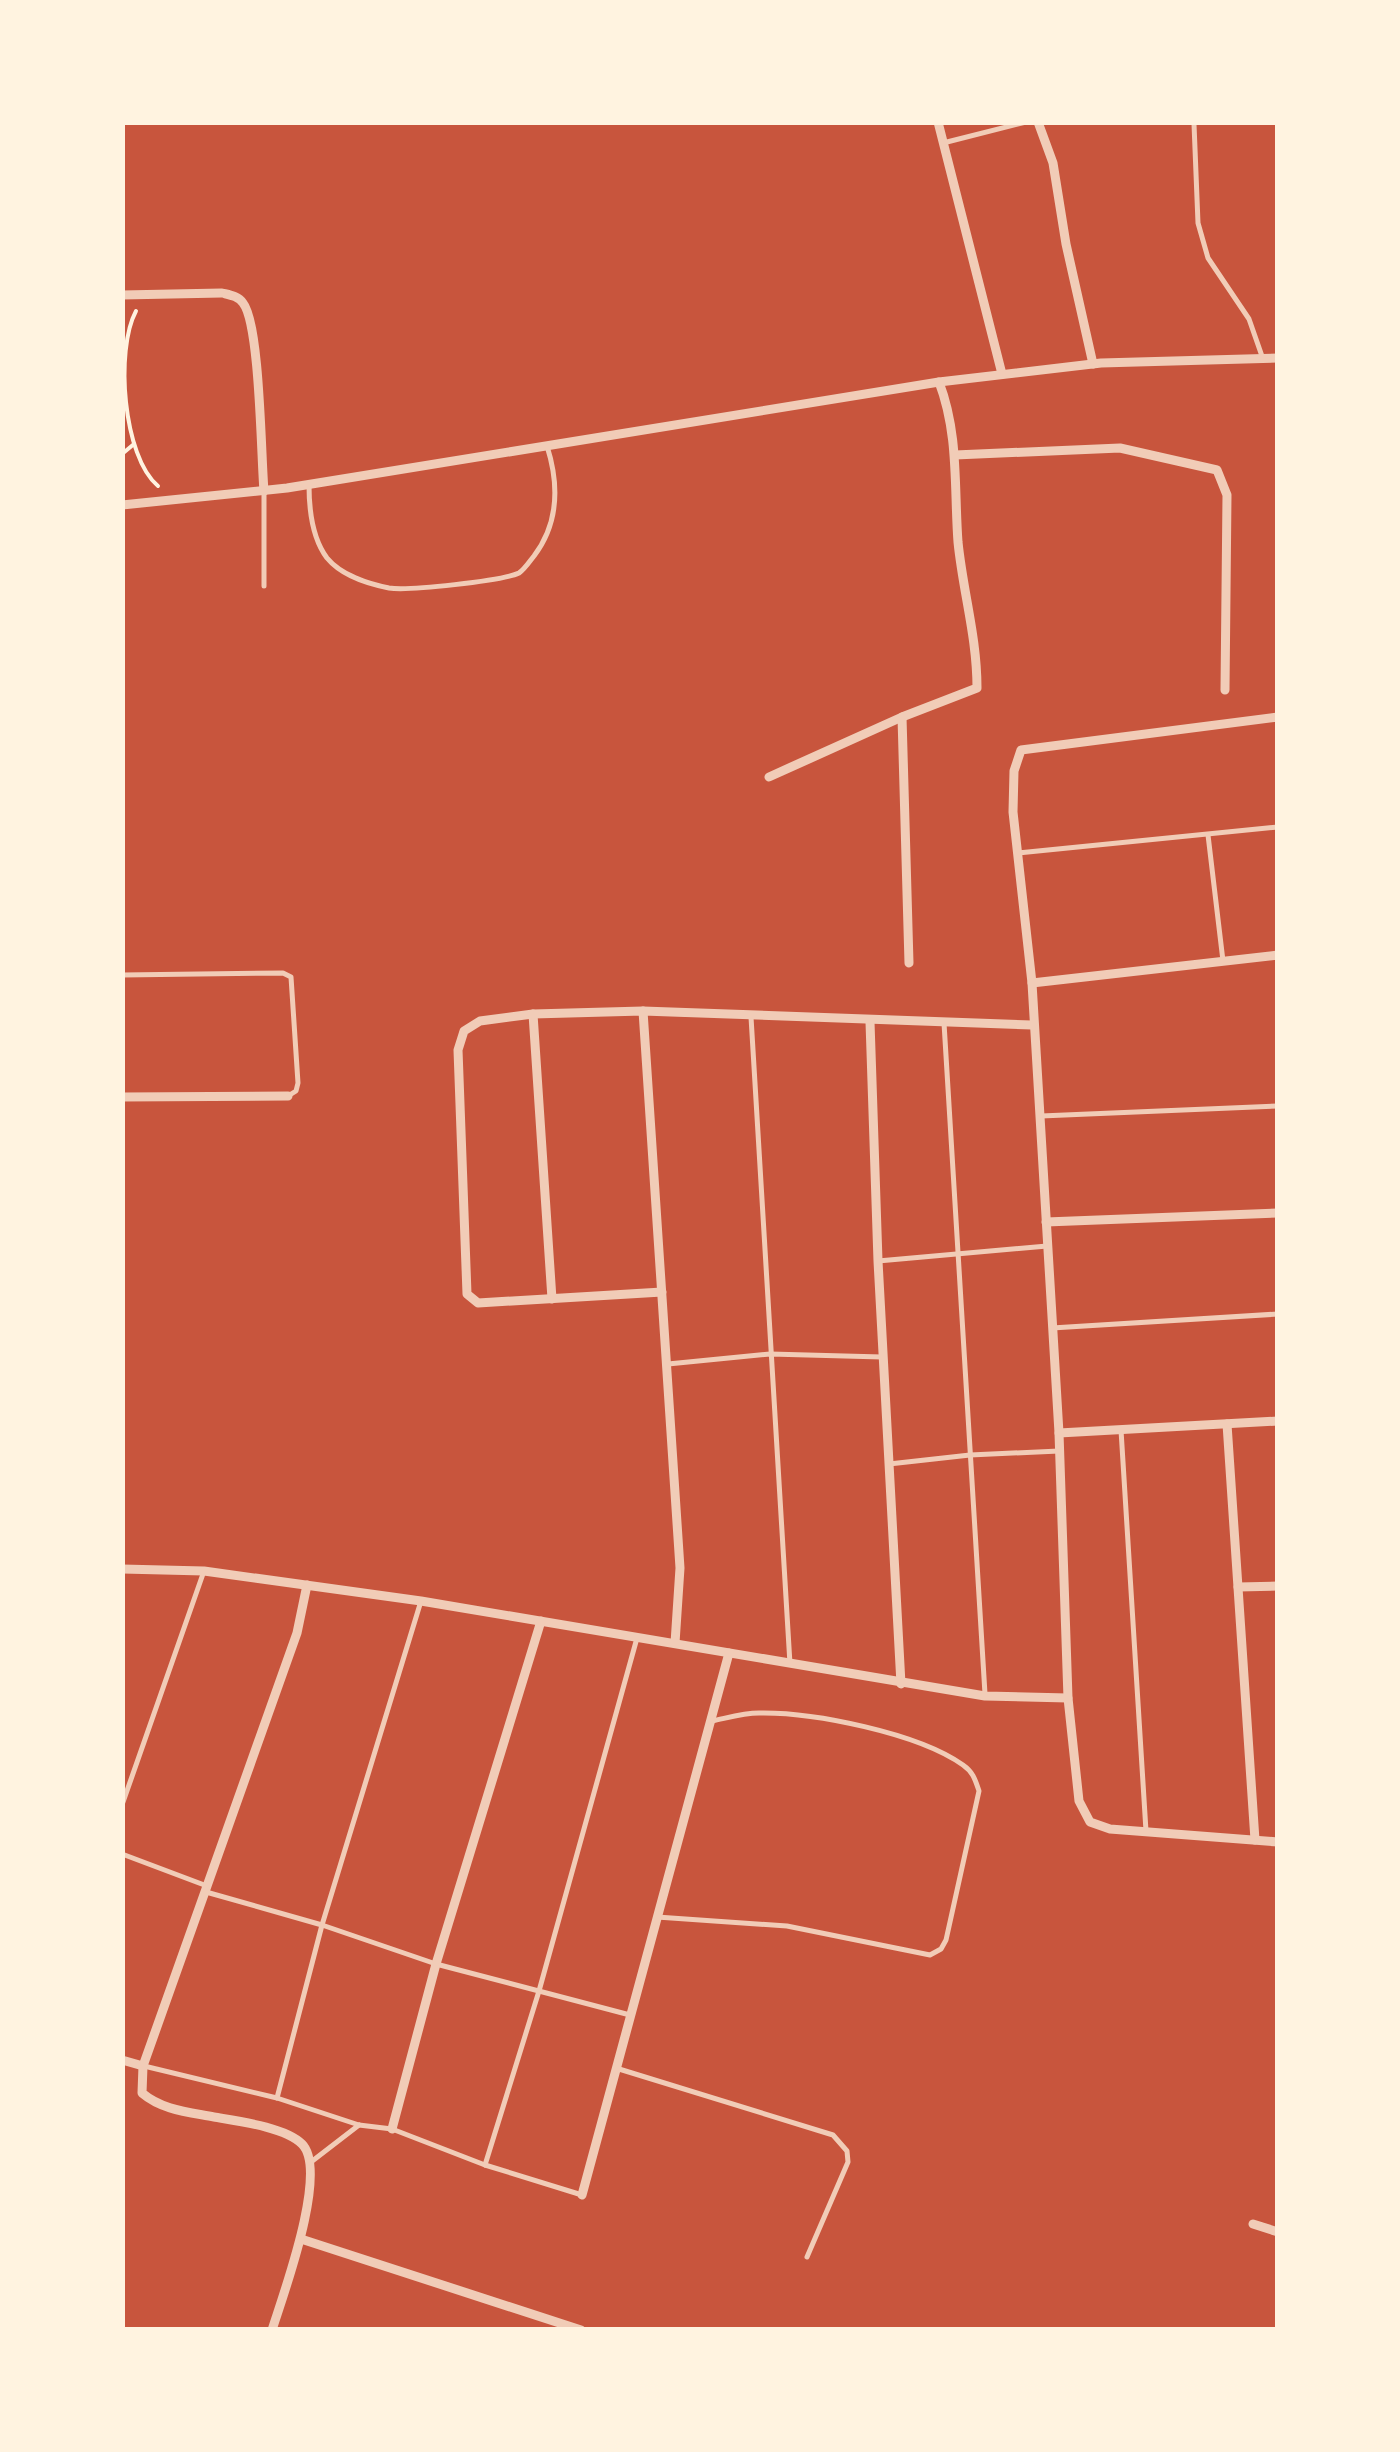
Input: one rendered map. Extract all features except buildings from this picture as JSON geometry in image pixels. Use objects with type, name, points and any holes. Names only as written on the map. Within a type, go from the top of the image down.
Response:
[{"type":"street","points":[[938,122],[1002,374]]},
{"type":"street","points":[[1038,122],[1053,162],[1066,244],[1093,364]]},
{"type":"street","points":[[122,295],[222,293],[236,296],[244,304],[253,338],[264,491]]},
{"type":"street","points":[[122,505],[264,491],[939,382],[1093,364],[1278,358]]},
{"type":"street","points":[[770,776],[977,688],[977,647],[958,545],[954,436],[939,382]]},
{"type":"street","points":[[955,456],[1120,448],[1218,470],[1227,495],[1225,690]]},
{"type":"street","points":[[902,717],[908,963]]},
{"type":"street","points":[[1278,717],[1021,750],[1014,771],[1013,798],[1032,983],[1059,1434],[1068,1698],[1079,1801],[1090,1822],[1110,1829],[1278,1842]]},
{"type":"street","points":[[1032,983],[1278,955]]},
{"type":"street","points":[[662,1292],[478,1303],[467,1294],[458,1050],[464,1031],[480,1021],[533,1014],[642,1011],[1032,1025]]},
{"type":"street","points":[[642,1011],[680,1568],[675,1643]]},
{"type":"street","points":[[533,1014],[552,1299]]},
{"type":"street","points":[[870,1022],[878,1260],[902,1684]]},
{"type":"street","points":[[122,1096],[288,1096]]},
{"type":"street","points":[[1046,1222],[1278,1213]]},
{"type":"street","points":[[1059,1434],[1278,1421]]},
{"type":"street","points":[[1227,1424],[1255,1840]]},
{"type":"street","points":[[122,1569],[204,1571],[422,1601],[985,1696],[1068,1698]]},
{"type":"street","points":[[272,2330],[308,2200],[311,2162],[302,2144],[284,2134],[156,2105],[142,2093],[144,2066],[297,1633],[307,1585]]},
{"type":"street","points":[[1238,1587],[1278,1586]]},
{"type":"street","points":[[392,2129],[436,1964],[541,1621]]},
{"type":"street","points":[[582,2195],[729,1653]]},
{"type":"street","points":[[122,2060],[144,2066]]},
{"type":"street","points":[[1253,2224],[1278,2232]]},
{"type":"street","points":[[300,2239],[561,2327],[580,2330]]},
{"type":"lane","points":[[943,143],[1026,122]]},
{"type":"lane","points":[[1194,124],[1198,223],[1208,258],[1249,320],[1263,359]]},
{"type":"lane","points":[[309,484],[314,534],[328,559],[347,575],[391,588],[471,582],[520,572],[536,553],[552,524],[556,487],[548,446]]},
{"type":"lane","points":[[264,491],[264,586]]},
{"type":"lane","points":[[1018,852],[1278,827]]},
{"type":"lane","points":[[1208,835],[1223,962]]},
{"type":"lane","points":[[122,976],[283,973],[291,977],[298,1083],[296,1091],[288,1096]]},
{"type":"lane","points":[[751,1014],[790,1664]]},
{"type":"lane","points":[[944,1024],[985,1696]]},
{"type":"lane","points":[[1038,1116],[1278,1106]]},
{"type":"lane","points":[[878,1260],[1047,1246]]},
{"type":"lane","points":[[1052,1328],[1278,1314]]},
{"type":"lane","points":[[665,1364],[770,1354],[884,1358]]},
{"type":"lane","points":[[1121,1430],[1146,1832]]},
{"type":"lane","points":[[889,1464],[970,1455],[1059,1452]]},
{"type":"lane","points":[[122,1805],[204,1571]]},
{"type":"lane","points":[[276,2098],[322,1925],[422,1601]]},
{"type":"lane","points":[[485,2165],[540,1990],[637,1638]]},
{"type":"lane","points":[[657,1917],[787,1926],[930,1955],[946,1940],[979,1790],[974,1774],[962,1764],[918,1744],[819,1716],[755,1713],[712,1721]]},
{"type":"lane","points":[[122,1854],[206,1889],[436,1964],[630,2015]]},
{"type":"lane","points":[[144,2066],[276,2098],[359,2124],[392,2129],[485,2165],[582,2195]]},
{"type":"lane","points":[[616,2068],[833,2135],[842,2143],[848,2162],[807,2258]]},
{"type":"lane","points":[[311,2162],[359,2124]]},
{"type":"path","points":[[146,294],[133,316],[123,361],[134,444],[148,478],[174,500]]},
{"type":"path","points":[[122,454],[134,444]]}]
